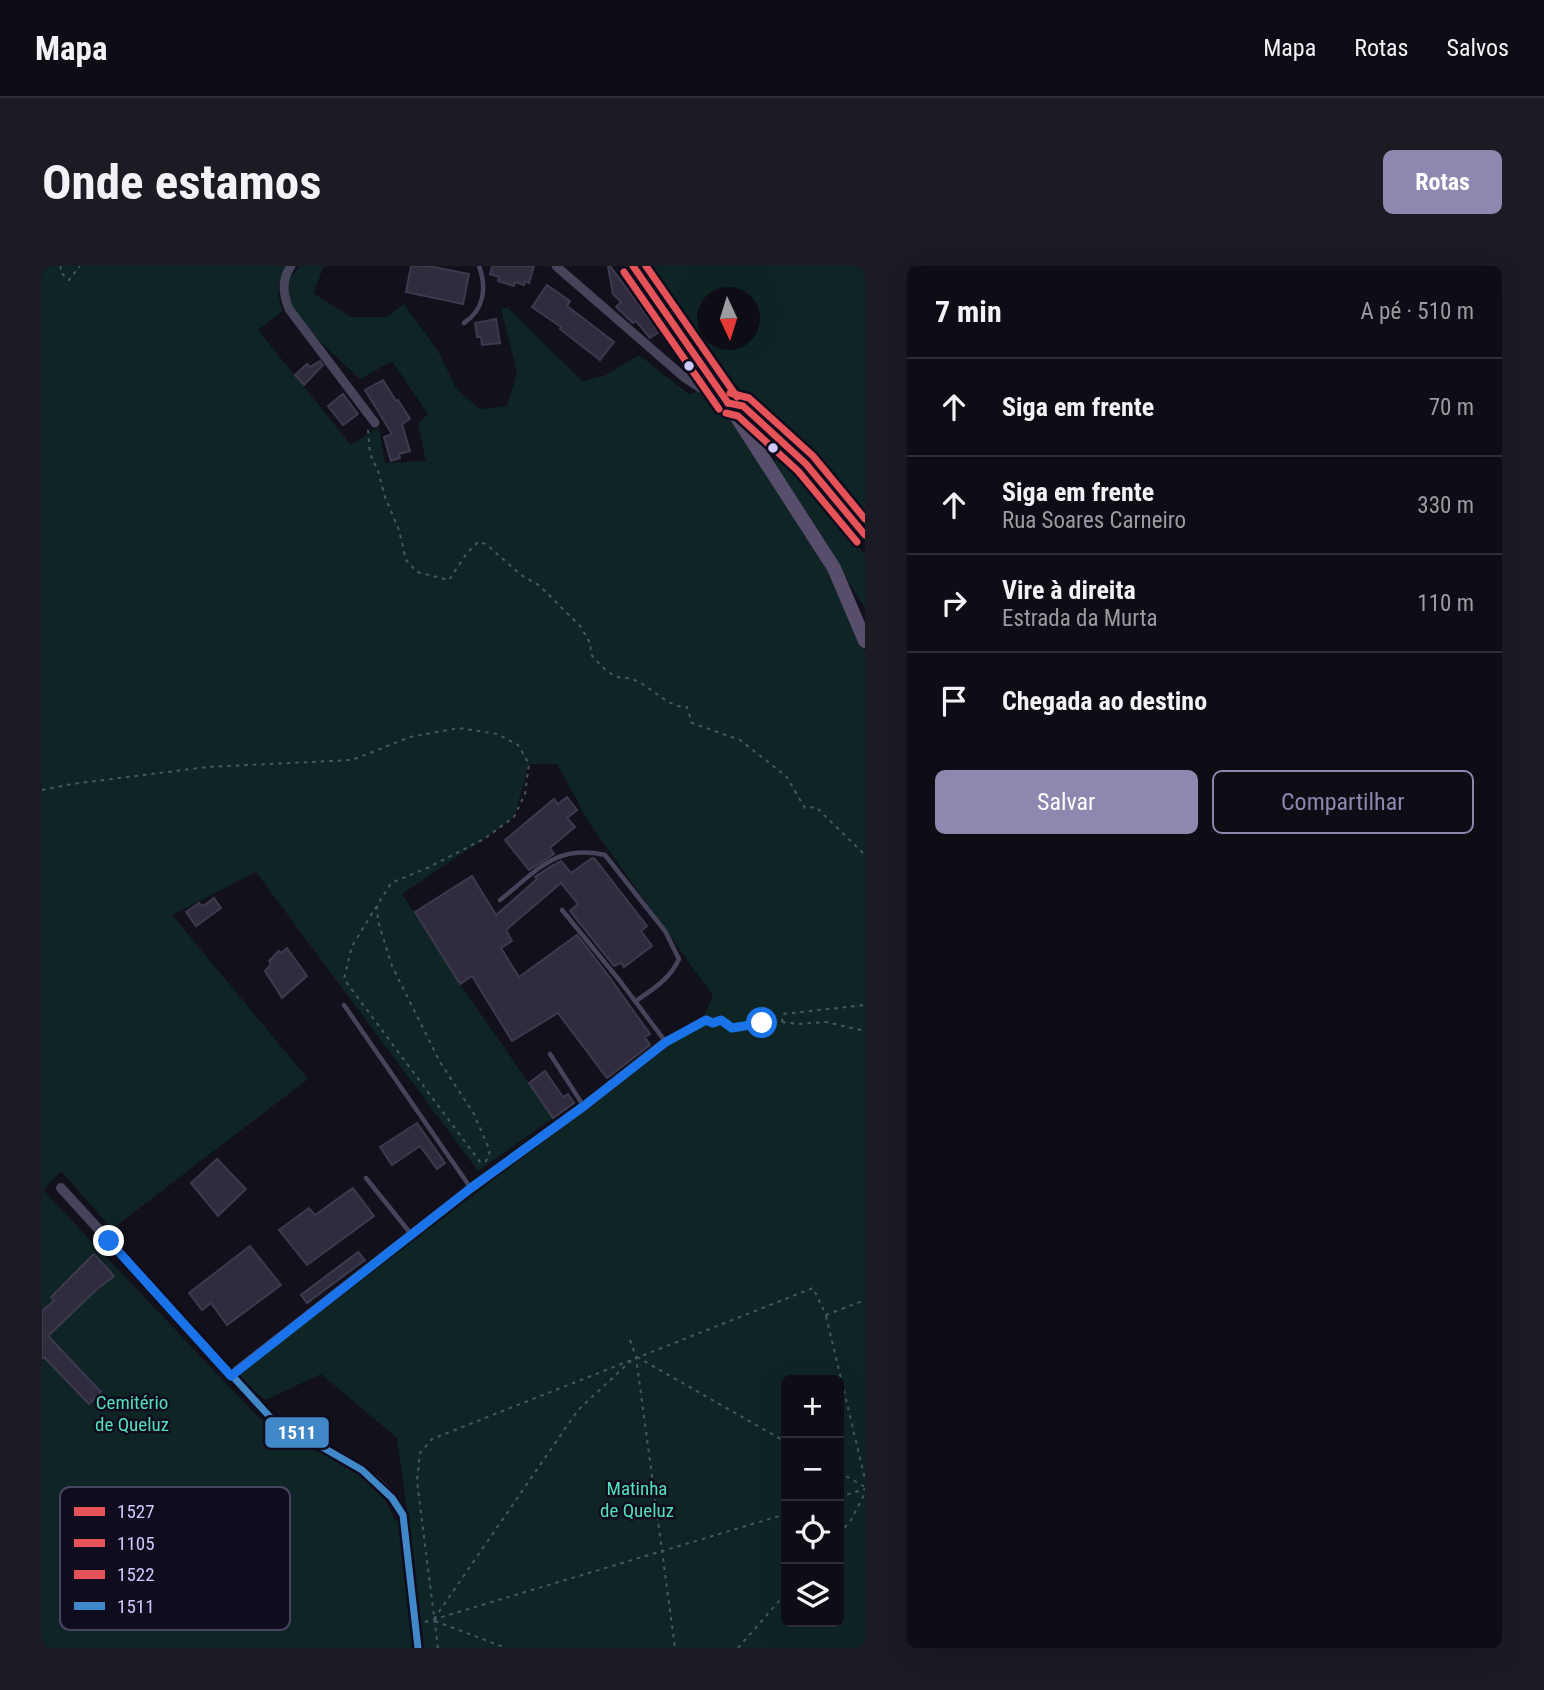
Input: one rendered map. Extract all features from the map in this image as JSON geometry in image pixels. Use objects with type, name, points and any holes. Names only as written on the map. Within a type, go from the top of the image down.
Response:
[{"type":"main road","points":[[633,266],[728,403],[834,568],[865,641]]},
{"type":"street","points":[[291,266],[283,290],[289,309],[372,418]]},
{"type":"street","points":[[555,266],[685,378],[699,388],[716,387]]},
{"type":"street","points":[[728,403],[743,406],[806,464],[865,535]]},
{"type":"street","points":[[231,1376],[471,1188],[666,1042]]},
{"type":"street","points":[[61,1188],[270,1417],[380,1482],[396,1501],[402,1515],[418,1648]]},
{"type":"lane","points":[[464,323],[480,309],[483,285],[479,266]]},
{"type":"lane","points":[[500,900],[551,859],[566,853],[586,851],[606,855],[665,931],[679,959],[674,970],[636,1001]]},
{"type":"lane","points":[[562,911],[666,1042]]},
{"type":"lane","points":[[344,1005],[471,1188]]},
{"type":"lane","points":[[550,1054],[584,1106]]},
{"type":"lane","points":[[366,1178],[412,1235]]},
{"type":"path","points":[[61,266],[60,272],[69,279],[80,266]]},
{"type":"path","points":[[372,418],[370,454],[400,530],[407,560],[418,572],[449,580],[478,542],[486,544],[521,575],[540,586],[581,627],[591,645],[590,653],[596,660],[617,677],[631,678],[677,708],[687,707],[692,723],[740,740],[786,776],[805,808],[816,807],[865,855]]},
{"type":"path","points":[[42,790],[207,767],[352,760],[410,737],[458,728],[497,734],[518,745],[529,764],[525,794],[514,817],[484,839],[391,883],[377,905],[352,946],[344,979],[484,1167],[491,1152],[474,1114],[440,1062],[392,966],[378,921],[377,905]]},
{"type":"path","points":[[781,1023],[783,1014],[865,1005]]},
{"type":"path","points":[[666,1042],[706,1020],[713,1023],[721,1020],[732,1028],[774,1021],[826,1022],[865,1031]]},
{"type":"path","points":[[438,1648],[417,1481],[420,1453],[432,1439],[813,1288],[826,1315],[865,1479]]},
{"type":"path","points":[[826,1315],[865,1300]]},
{"type":"path","points":[[630,1340],[636,1357],[675,1648]]},
{"type":"path","points":[[636,1357],[781,1439]]},
{"type":"path","points":[[433,1620],[578,1410],[636,1357]]},
{"type":"path","points":[[844,1475],[865,1490]]},
{"type":"path","points":[[844,1496],[865,1490]]},
{"type":"path","points":[[844,1528],[851,1520],[865,1490]]},
{"type":"path","points":[[423,1622],[781,1516]]},
{"type":"path","points":[[738,1648],[781,1599]]},
{"type":"path","points":[[433,1620],[506,1648]]},
{"type":"green space","points":[[42,266],[287,266],[279,288],[283,311],[258,330],[351,445],[379,427],[385,463],[426,461],[418,424],[428,414],[392,361],[360,379],[309,329],[293,307],[289,296],[288,281],[300,266],[324,266],[313,293],[351,317],[386,317],[404,304],[438,351],[456,388],[479,409],[507,406],[517,373],[501,308],[508,308],[582,381],[604,376],[639,355],[689,394],[716,387],[834,568],[865,652],[865,1648],[42,1648]],"holes":[[[529,764],[557,764],[590,824],[713,996],[700,1024],[240,1373],[231,1375],[266,1400],[321,1374],[397,1438],[409,1525],[395,1520],[384,1498],[360,1475],[258,1417],[43,1190],[61,1171],[112,1229],[308,1079],[172,915],[256,872],[478,1171],[553,1118],[460,984],[402,894],[514,817]]]},
{"type":"green space","points":[[650,266],[865,266],[865,519],[796,442],[734,383],[710,350],[760,350],[760,287],[697,287],[697,331]]},
{"type":"green space","points":[[776,447],[865,555],[865,608],[775,464]]},
{"type":"building","points":[[411,266],[429,266],[469,274],[463,304],[406,292]]},
{"type":"building","points":[[492,266],[534,266],[529,283],[525,281],[524,285],[515,282],[514,286],[498,281],[499,277],[490,274]]},
{"type":"building","points":[[608,266],[659,332],[650,338],[636,321],[633,323],[616,307],[621,302],[613,294]]},
{"type":"building","points":[[547,285],[570,301],[567,306],[614,342],[600,360],[532,307]]},
{"type":"building","points":[[496,319],[500,343],[482,345],[481,337],[477,337],[475,323]]},
{"type":"building","points":[[320,361],[323,365],[304,385],[295,375],[307,364],[310,367]]},
{"type":"building","points":[[383,380],[410,419],[402,424],[410,451],[399,454],[400,458],[391,461],[384,437],[392,434],[365,390]]},
{"type":"building","points":[[343,394],[358,414],[343,425],[328,406]]},
{"type":"building","points":[[567,797],[577,810],[567,818],[575,827],[550,848],[554,854],[529,870],[505,840],[554,799],[558,804]]},
{"type":"building","points":[[592,858],[647,926],[641,931],[652,946],[624,967],[621,963],[614,966],[570,911],[578,904],[561,883],[506,930],[512,941],[501,948],[519,977],[577,935],[650,1034],[645,1037],[650,1045],[607,1078],[558,1013],[512,1041],[472,976],[460,984],[415,912],[472,876],[496,915],[537,879],[535,877],[550,867],[561,861],[571,873]]},
{"type":"building","points":[[214,898],[221,908],[196,926],[186,912],[199,903],[203,906]]},
{"type":"building","points":[[287,948],[307,976],[282,998],[265,971],[271,964],[269,961],[279,951],[281,953]]},
{"type":"building","points":[[545,1071],[563,1097],[568,1094],[574,1103],[553,1118],[529,1083]]},
{"type":"building","points":[[417,1123],[445,1163],[437,1169],[420,1146],[392,1165],[380,1147]]},
{"type":"building","points":[[217,1159],[246,1189],[218,1216],[191,1183]]},
{"type":"building","points":[[353,1188],[374,1216],[307,1265],[279,1230],[309,1208],[315,1215]]},
{"type":"building","points":[[250,1246],[281,1285],[227,1325],[211,1303],[202,1310],[189,1293]]},
{"type":"building","points":[[358,1252],[365,1260],[307,1303],[301,1295]]},
{"type":"building","points":[[94,1254],[114,1276],[48,1336],[101,1392],[89,1404],[42,1358],[42,1311],[54,1301],[51,1297]]},
{"type":"transit line","name":"1527","points":[[633,266],[728,403]]},
{"type":"transit line","name":"1522","points":[[646,266],[737,397]]},
{"type":"transit line","name":"1105","points":[[624,272],[719,409]]},
{"type":"transit line","name":"1522","points":[[730,393],[749,398],[813,456],[865,519]]},
{"type":"transit line","name":"1527","points":[[728,403],[743,406],[806,464],[865,535]]},
{"type":"transit line","name":"1105","points":[[726,413],[738,416],[798,471],[857,542]]},
{"type":"transit line","name":"1511","points":[[109,1241],[270,1417],[362,1470],[392,1498],[403,1515],[418,1648]]},
{"type":"route","points":[[109,1241],[231,1376],[471,1188],[666,1042],[706,1020],[713,1023],[721,1020],[732,1028],[762,1023]]},
{"type":"park label","name":"Cemitério de Queluz","points":[[132,1413]]},
{"type":"park label","name":"Matinha de Queluz","points":[[637,1499]]}]
